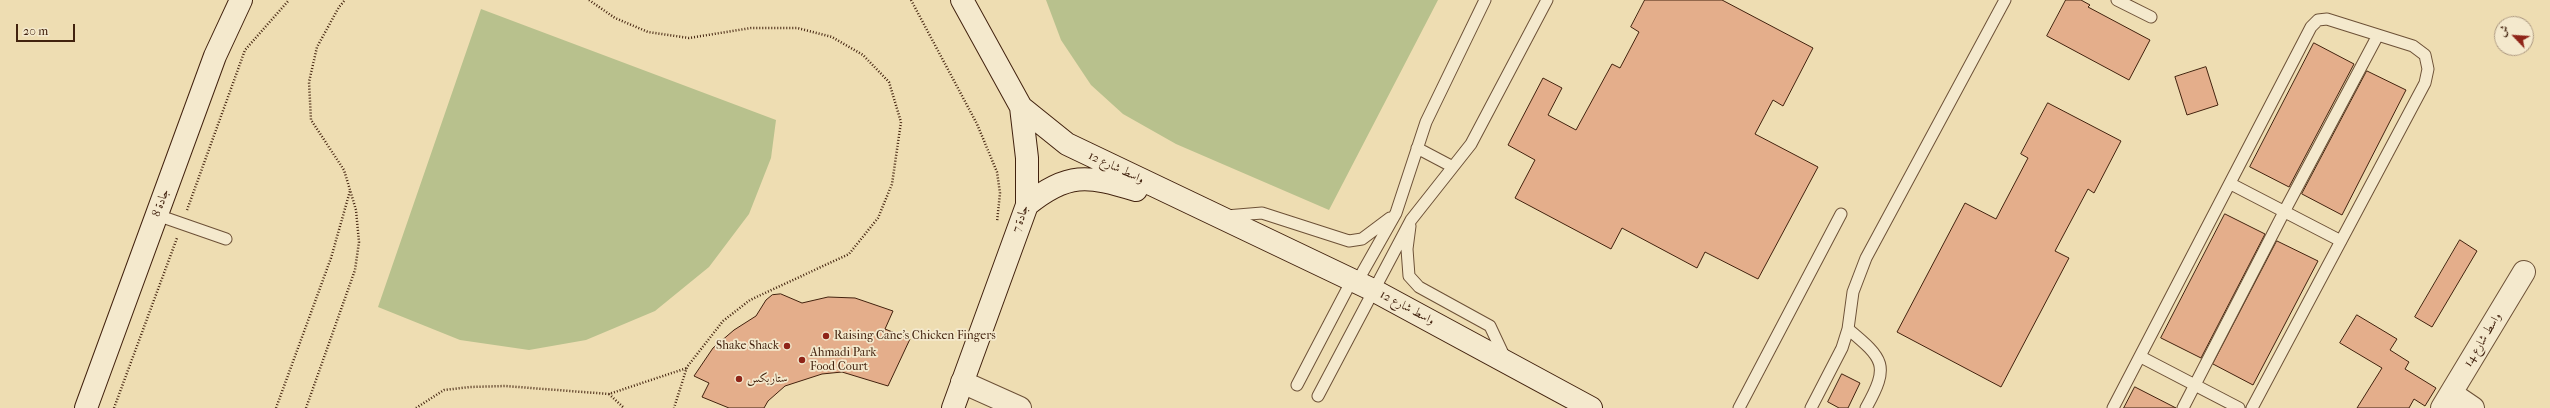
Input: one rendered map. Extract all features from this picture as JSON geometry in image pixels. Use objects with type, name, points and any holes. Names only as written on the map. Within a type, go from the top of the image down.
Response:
[{"type":"main road","name":"جادة 8","points":[[86,408],[215,56],[241,0]]},
{"type":"main road","name":"جادة 7","points":[[953,408],[1027,204],[1027,158],[1021,108],[997,67],[966,3]]},
{"type":"main road","name":"واسط شارع 12","points":[[1021,108],[1040,126],[1067,144],[1360,284],[1591,408]]},
{"type":"main road","name":"واسط شارع 12","points":[[1027,204],[1047,188],[1078,178],[1106,181],[1219,217]]},
{"type":"main road","name":"واسط شارع 14","points":[[2446,401],[2524,272]]},
{"type":"main road","points":[[962,382],[1020,408]]},
{"type":"main road","points":[[2446,401],[2473,408]]},
{"type":"lane","points":[[1297,385],[1360,284],[1396,213],[1426,122],[1485,0]]},
{"type":"lane","points":[[1318,396],[1360,284],[1471,144],[1547,0]]},
{"type":"lane","points":[[1811,408],[1842,348],[1848,329],[1853,292],[1866,258],[2005,0]]},
{"type":"lane","points":[[2117,0],[2150,17]]},
{"type":"lane","points":[[2113,408],[2231,184],[2311,27],[2318,20],[2328,19],[2413,46],[2425,55],[2428,69],[2425,83],[2252,408]]},
{"type":"lane","points":[[2183,408],[2284,212],[2378,35]]},
{"type":"lane","points":[[1417,148],[1453,167]]},
{"type":"lane","points":[[2231,184],[2341,240]]},
{"type":"lane","points":[[1219,217],[1262,213],[1350,241],[1362,239],[1396,213]]},
{"type":"lane","points":[[1739,408],[1841,214]]},
{"type":"lane","points":[[156,215],[226,239]]},
{"type":"lane","points":[[1411,220],[1407,250],[1409,276],[1419,287],[1490,326],[1506,362]]},
{"type":"lane","points":[[1848,329],[1872,348],[1880,363],[1880,380],[1866,408]]},
{"type":"lane","points":[[2141,357],[2239,408]]},
{"type":"path","points":[[114,408],[245,50],[289,0]]},
{"type":"path","points":[[306,408],[355,270],[359,242],[356,210],[344,170],[311,120],[310,82],[317,47],[339,7],[345,0]]},
{"type":"path","points":[[590,0],[615,18],[648,32],[689,38],[751,28],[797,28],[832,37],[863,55],[889,82],[901,122],[892,184],[878,218],[849,254],[750,300],[723,321],[687,367],[674,408]]},
{"type":"path","points":[[911,0],[977,124],[997,172],[1000,192],[996,226]]},
{"type":"path","points":[[276,408],[331,258],[350,191]]},
{"type":"path","points":[[416,408],[444,390],[470,387],[513,387],[609,394],[687,367]]},
{"type":"path","points":[[609,394],[624,408]]},
{"type":"green space","points":[[1046,0],[1438,0],[1329,210],[1176,144],[1123,114],[1091,85],[1061,40]]},
{"type":"green space","points":[[481,9],[776,120],[771,158],[749,214],[709,267],[655,311],[586,340],[529,350],[460,340],[378,307]]},
{"type":"building","points":[[1645,0],[1722,0],[1813,48],[1783,106],[1773,100],[1755,134],[1818,167],[1758,279],[1705,252],[1697,268],[1622,228],[1611,249],[1515,198],[1535,160],[1508,145],[1543,78],[1562,88],[1548,115],[1576,130],[1612,64],[1620,68],[1639,32],[1631,27]]},
{"type":"building","points":[[2066,0],[2081,0],[2090,5],[2088,7],[2150,40],[2129,80],[2047,36]]},
{"type":"building","points":[[2314,43],[2354,64],[2289,187],[2250,167]]},
{"type":"building","points":[[2206,67],[2218,105],[2187,115],[2175,77]]},
{"type":"building","points":[[2367,71],[2406,90],[2342,215],[2302,194]]},
{"type":"building","points":[[2048,103],[2121,141],[2094,193],[2088,189],[2055,251],[2069,258],[2001,387],[1897,332],[1965,203],[1996,219],[2028,158],[2021,154]]},
{"type":"building","points":[[2225,214],[2265,234],[2201,358],[2161,338]]},
{"type":"building","points":[[2460,240],[2477,251],[2432,327],[2415,317]]},
{"type":"building","points":[[2277,241],[2318,261],[2253,385],[2213,364]]},
{"type":"building","name":"Ahmadi Park Food Court","points":[[781,294],[802,303],[828,297],[855,298],[893,311],[885,329],[910,339],[888,386],[842,372],[822,374],[785,386],[768,401],[764,408],[729,408],[702,397],[709,383],[694,376],[713,348],[734,330],[756,316],[766,300],[772,295]]},
{"type":"building","points":[[2357,315],[2397,339],[2390,350],[2409,362],[2405,369],[2436,388],[2425,406],[2414,399],[2409,408],[2357,408],[2382,368],[2340,343]]},
{"type":"building","points":[[1842,374],[1860,383],[1848,408],[1839,408],[1828,402]]},
{"type":"building","points":[[2135,387],[2176,408],[2124,408]]},
{"type":"place","name":"Raising Cane’s Chicken Fingers","points":[[826,336]]},
{"type":"place","name":"Shake Shack","points":[[787,346]]},
{"type":"place","name":"Ahmadi Park Food Court","points":[[802,360]]},
{"type":"place","name":"ستاربكس","points":[[739,379]]}]
